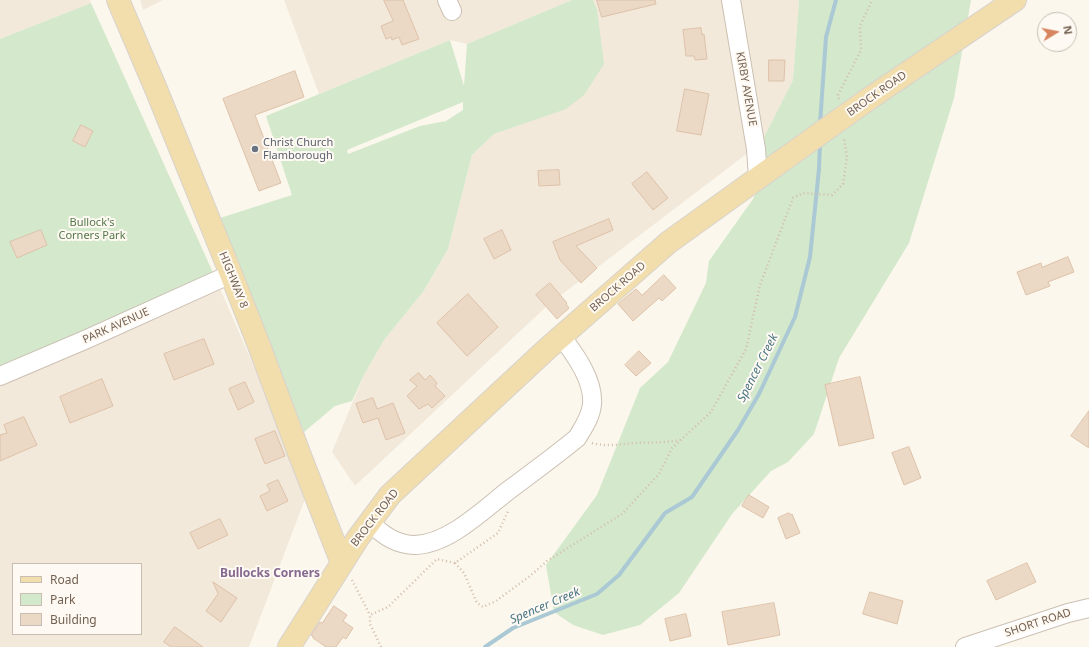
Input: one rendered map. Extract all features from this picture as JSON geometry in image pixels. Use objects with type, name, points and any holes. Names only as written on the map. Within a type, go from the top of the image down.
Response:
[{"type":"main road","name":"HIGHWAY 8","points":[[118,0],[231,274],[342,563]]},
{"type":"main road","name":"BROCK ROAD","points":[[289,647],[342,563],[390,495],[562,337],[670,242],[870,98],[1016,0]]},
{"type":"street","name":"KIRBY AVENUE","points":[[731,0],[756,148],[758,178]]},
{"type":"street","name":"PARK AVENUE","points":[[0,376],[87,339],[231,274]]},
{"type":"street","points":[[370,522],[380,533],[396,541],[414,545],[427,543],[447,535],[479,514],[577,438],[586,424],[592,404],[590,387],[579,361],[562,337]]},
{"type":"street","name":"SHORT ROAD","points":[[964,647],[1068,613],[1089,608]]},
{"type":"path","points":[[839,103],[838,95],[861,50],[860,26],[872,0]]},
{"type":"path","points":[[370,615],[388,607],[437,559],[455,563],[464,573],[477,603],[483,607],[496,601],[530,576],[547,561],[622,514],[659,474],[672,448],[711,412],[746,350],[760,285],[793,198],[803,193],[832,196],[843,184],[847,157],[844,134]]},
{"type":"path","points":[[577,438],[611,446],[651,442],[668,443],[680,440]]},
{"type":"path","points":[[455,563],[498,533],[508,513],[513,487]]},
{"type":"path","points":[[342,563],[370,615],[370,624],[380,647]]},
{"type":"shaded area","points":[[0,0],[90,0],[91,3],[0,39]]},
{"type":"shaded area","points":[[140,0],[163,0],[143,10]]},
{"type":"shaded area","points":[[284,0],[572,0],[467,44],[450,40],[319,94]]},
{"type":"shaded area","points":[[593,0],[799,0],[793,80],[761,143],[548,305],[355,486],[332,452],[364,375],[384,340],[423,292],[448,249],[472,155],[494,134],[566,108],[597,9]]},
{"type":"shaded area","points":[[215,277],[308,491],[249,647],[0,647],[0,369]]},
{"type":"green space","points":[[572,0],[593,0],[597,9],[604,64],[584,95],[566,109],[494,134],[472,155],[448,249],[423,292],[384,340],[364,375],[352,401],[335,406],[304,432],[217,219],[292,195],[266,116],[450,40],[464,86],[467,44]],"holes":[[[463,102],[463,110],[446,121],[420,126],[348,154],[347,150]]]},
{"type":"green space","points":[[799,0],[971,0],[954,98],[909,243],[839,358],[814,434],[788,462],[771,471],[732,514],[679,593],[640,625],[603,635],[573,625],[554,612],[546,565],[597,495],[640,388],[668,362],[706,283],[709,261],[753,199],[765,171],[761,143],[793,80]]},
{"type":"green space","name":"Bullock's Corners Park","points":[[91,3],[215,277],[0,369],[0,39]]},
{"type":"building","points":[[384,0],[403,0],[419,39],[402,45],[399,37],[392,40],[391,37],[386,39],[381,26],[393,21]]},
{"type":"building","points":[[597,0],[655,0],[656,4],[602,17]]},
{"type":"building","points":[[701,28],[702,35],[704,34],[707,59],[695,60],[694,56],[686,56],[683,30]]},
{"type":"building","points":[[769,60],[785,60],[784,81],[769,81]]},
{"type":"building","name":"Christ Church Flamborough","points":[[295,71],[304,97],[255,115],[281,183],[259,191],[223,99]]},
{"type":"building","points":[[685,89],[709,94],[701,135],[677,131]]},
{"type":"building","points":[[81,125],[93,131],[85,147],[73,141]]},
{"type":"building","points":[[559,170],[560,185],[539,186],[538,171]]},
{"type":"building","points":[[647,172],[668,198],[653,210],[632,184]]},
{"type":"building","points":[[609,219],[613,230],[576,246],[597,268],[581,283],[560,260],[553,242]]},
{"type":"building","points":[[41,230],[47,245],[17,258],[10,242]]},
{"type":"building","points":[[502,230],[511,250],[494,259],[484,239]]},
{"type":"building","points":[[1068,257],[1074,272],[1048,282],[1050,286],[1026,295],[1017,272],[1041,263],[1042,267]]},
{"type":"building","points":[[664,275],[676,288],[662,301],[659,298],[633,321],[618,304],[636,289],[642,295]]},
{"type":"building","points":[[550,283],[567,303],[566,304],[569,308],[557,319],[536,295]]},
{"type":"building","points":[[468,294],[498,327],[467,356],[437,323]]},
{"type":"building","points":[[204,339],[214,364],[174,380],[164,354]]},
{"type":"building","points":[[639,351],[651,363],[636,376],[625,365]]},
{"type":"building","points":[[419,373],[425,380],[430,375],[437,383],[435,386],[445,396],[432,408],[428,404],[419,409],[407,396],[417,386],[410,380]]},
{"type":"building","points":[[860,377],[874,438],[839,446],[825,385]]},
{"type":"building","points":[[102,379],[113,406],[70,423],[60,397]]},
{"type":"building","points":[[245,382],[254,402],[238,410],[229,389]]},
{"type":"building","points":[[373,398],[377,409],[393,403],[405,433],[386,440],[378,418],[363,423],[356,404]]},
{"type":"building","points":[[1089,411],[1089,448],[1071,436]]},
{"type":"building","points":[[24,417],[37,445],[0,461],[0,435],[7,433],[4,425]]},
{"type":"building","points":[[275,431],[285,456],[265,464],[255,439]]},
{"type":"building","points":[[909,447],[921,478],[904,485],[892,453]]},
{"type":"building","points":[[278,480],[288,501],[267,511],[260,496],[270,491],[267,485]]},
{"type":"building","points":[[749,495],[769,507],[763,518],[742,506]]},
{"type":"building","points":[[789,513],[790,515],[792,514],[800,533],[786,539],[778,518]]},
{"type":"building","points":[[220,519],[228,535],[198,549],[190,533]]},
{"type":"building","points":[[1027,563],[1036,582],[996,600],[987,581]]},
{"type":"building","points":[[213,582],[237,598],[221,622],[206,611],[218,594]]},
{"type":"building","points":[[870,592],[903,601],[897,624],[863,614]]},
{"type":"building","points":[[774,603],[780,635],[728,645],[722,612]]},
{"type":"building","points":[[334,606],[347,615],[343,621],[353,628],[346,639],[343,637],[336,647],[326,647],[311,635]]},
{"type":"building","points":[[686,614],[691,636],[670,641],[665,619]]},
{"type":"building","points":[[175,627],[203,647],[171,647],[164,642]]},
{"type":"waterway","name":"Spencer Creek","points":[[820,124],[826,37],[836,0]]},
{"type":"waterway","name":"Spencer Creek","points":[[485,647],[513,628],[597,594],[619,575],[665,513],[692,497],[738,430],[759,394],[795,317],[810,257],[819,169],[820,143]]},
{"type":"place","name":"Christ Church Flamborough","points":[[255,149]]},
{"type":"district","name":"Bullocks Corners","points":[[270,574]]}]
